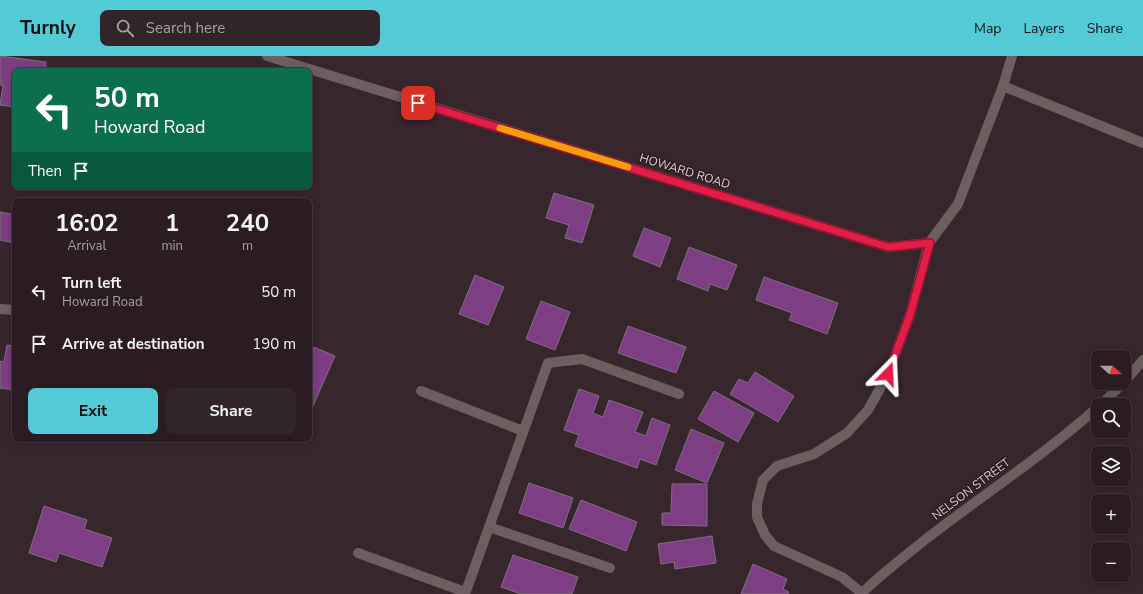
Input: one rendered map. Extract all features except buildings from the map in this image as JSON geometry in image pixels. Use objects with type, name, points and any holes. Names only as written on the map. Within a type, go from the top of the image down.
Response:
[{"type":"street","name":"HOWARD ROAD","points":[[267,56],[306,68]]},
{"type":"street","points":[[862,594],[842,577],[774,546],[765,536],[757,518],[757,504],[763,480],[777,466],[814,454],[847,433],[868,410],[888,374],[908,323],[930,243],[958,204],[1003,86],[1012,56]]},
{"type":"street","name":"HOWARD ROAD","points":[[312,70],[888,247],[930,243]]},
{"type":"street","points":[[1003,86],[1143,143]]},
{"type":"street","points":[[0,309],[12,310]]},
{"type":"street","points":[[358,553],[465,593],[548,363],[582,359],[679,394]]},
{"type":"street","points":[[1131,376],[1140,370],[1143,360]]},
{"type":"street","points":[[1108,398],[1115,390]]},
{"type":"street","points":[[421,391],[523,431]]},
{"type":"street","name":"NELSON STREET","points":[[862,594],[880,576],[956,516],[1072,430],[1091,413]]},
{"type":"street","points":[[489,527],[610,568]]},
{"type":"slow traffic","points":[[500,128],[628,167]]},
{"type":"route","points":[[418,103],[888,247],[930,243],[910,315],[888,374]]}]
